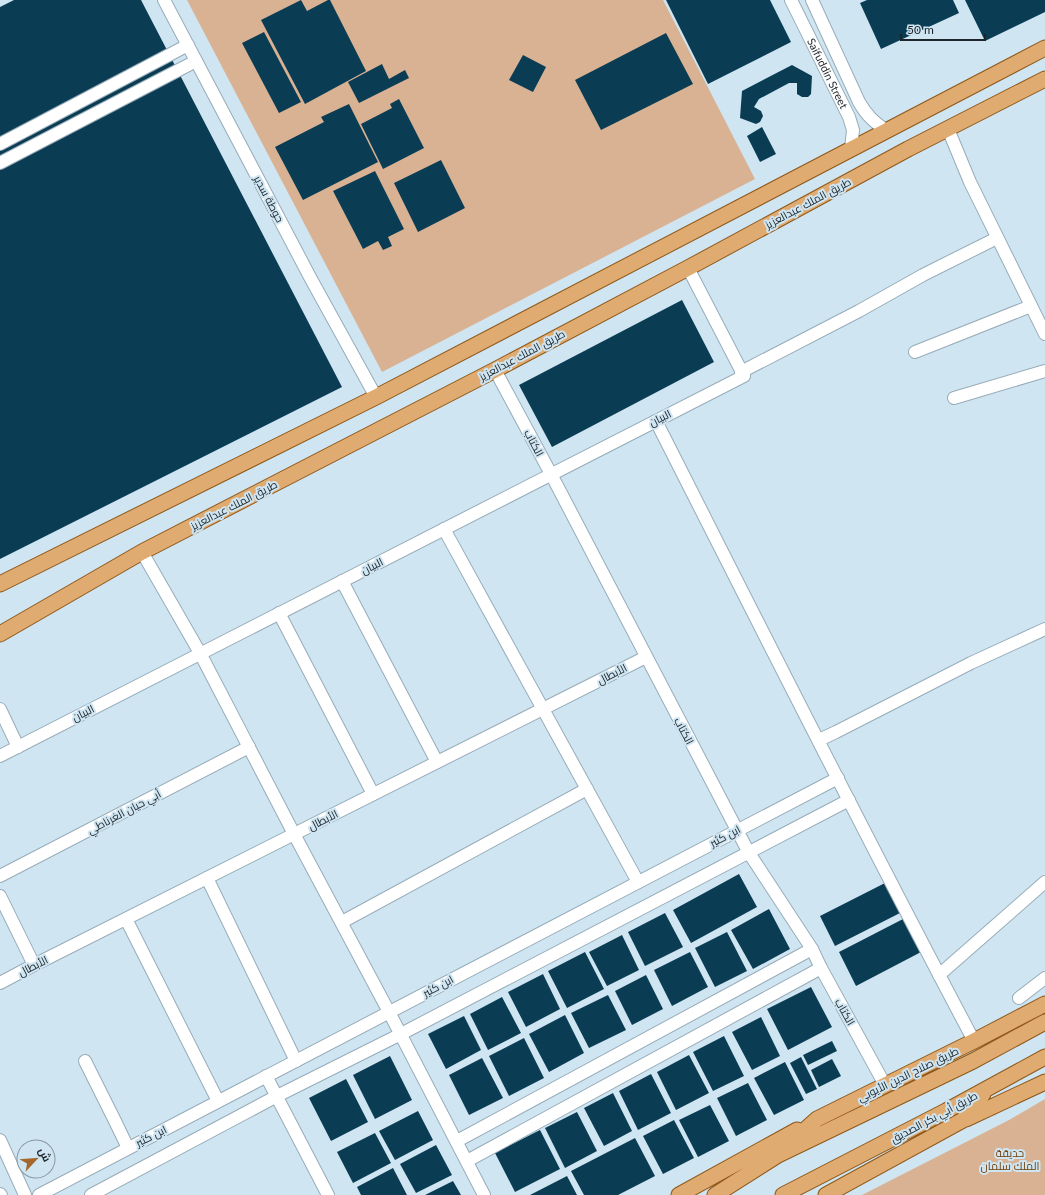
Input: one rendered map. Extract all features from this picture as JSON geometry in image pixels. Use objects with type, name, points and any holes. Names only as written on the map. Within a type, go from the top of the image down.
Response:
[{"type":"main road","points":[[0,584],[376,397],[1045,48]]},
{"type":"main road","name":"طريق الملك عبدالعزيز","points":[[0,634],[142,552],[495,370],[1045,78]]},
{"type":"main road","name":"طريق صلاح الدين الأيوبي","points":[[778,1155],[817,1119],[1045,1004]]},
{"type":"main road","points":[[931,1062],[973,1061],[1045,1022]]},
{"type":"main road","name":"طريق أبي بكر الصديق","points":[[788,1192],[946,1111],[1045,1057]]},
{"type":"main road","name":"طريق صلاح الدين الأيوبي","points":[[715,1195],[778,1155],[973,1061]]},
{"type":"main road","points":[[826,1195],[963,1120],[1045,1082]]},
{"type":"main road","points":[[963,1120],[987,1089]]},
{"type":"main road","points":[[679,1195],[817,1119]]},
{"type":"main road","points":[[788,1192],[849,1183]]},
{"type":"street","name":"حوطة سدير","points":[[164,0],[311,279],[376,397]]},
{"type":"street","name":"Saifuddin Street","points":[[791,0],[849,117],[853,130],[851,149]]},
{"type":"street","name":"Saifuddin Street","points":[[812,0],[859,102],[866,114],[887,131]]},
{"type":"street","points":[[0,144],[188,45]]},
{"type":"street","points":[[0,163],[196,61]]},
{"type":"street","points":[[948,129],[967,175],[997,238],[1037,310],[1045,334]]},
{"type":"street","name":"البيان","points":[[0,756],[656,421],[923,275],[997,238]]},
{"type":"street","points":[[688,268],[743,374]]},
{"type":"street","points":[[915,352],[1037,310]]},
{"type":"street","name":"الكتاب","points":[[495,370],[551,474],[748,853],[812,949],[885,1085]]},
{"type":"street","points":[[954,398],[1045,371]]},
{"type":"street","points":[[656,421],[818,740],[974,1040]]},
{"type":"street","points":[[444,529],[638,882]]},
{"type":"street","points":[[142,552],[200,653],[294,834],[390,1012],[484,1195]]},
{"type":"street","points":[[342,581],[437,762]]},
{"type":"street","points":[[279,613],[373,794]]},
{"type":"street","points":[[818,740],[1045,629]]},
{"type":"street","name":"الأبطال","points":[[0,983],[646,657]]},
{"type":"street","points":[[0,709],[18,746]]},
{"type":"street","name":"أبي حيان الغرناطي","points":[[0,876],[249,747]]},
{"type":"street","name":"ابن كثير","points":[[39,1195],[838,778]]},
{"type":"street","points":[[342,922],[587,789]]},
{"type":"street","points":[[91,1195],[276,1096],[401,1034],[849,800]]},
{"type":"street","points":[[207,878],[296,1060]]},
{"type":"street","points":[[939,975],[1045,882]]},
{"type":"street","points":[[0,896],[34,965]]},
{"type":"street","points":[[126,919],[218,1101]]},
{"type":"street","points":[[457,1142],[812,949]]},
{"type":"street","points":[[467,1161],[821,968]]},
{"type":"street","points":[[1019,998],[1045,978]]},
{"type":"street","points":[[85,1061],[128,1148]]},
{"type":"street","points":[[266,1076],[328,1195]]},
{"type":"street","points":[[0,1140],[25,1195]]},
{"type":"green space","points":[[187,0],[663,0],[755,179],[382,372]]},
{"type":"green space","name":"حديقة الملك سلمان","points":[[1045,1099],[1045,1195],[862,1195],[1009,1120]]},
{"type":"building","points":[[14,0],[141,0],[342,387],[0,559],[0,7]]},
{"type":"building","points":[[301,0],[307,11],[330,0],[366,71],[305,104],[261,20]]},
{"type":"building","points":[[666,0],[770,0],[791,42],[708,84]]},
{"type":"building","points":[[867,0],[953,0],[959,13],[881,49],[860,3]]},
{"type":"building","points":[[965,0],[1045,0],[1045,12],[985,41]]},
{"type":"building","points":[[264,32],[301,102],[279,113],[242,43]]},
{"type":"building","points":[[666,33],[693,84],[601,130],[575,80]]},
{"type":"building","points":[[523,55],[546,67],[533,92],[509,80]]},
{"type":"building","points":[[382,64],[389,79],[405,70],[409,78],[359,103],[348,82]]},
{"type":"building","points":[[792,65],[812,76],[811,94],[808,97],[802,97],[797,94],[797,83],[789,83],[759,99],[754,107],[761,111],[763,116],[760,122],[756,124],[740,118],[742,91]]},
{"type":"building","points":[[399,99],[424,148],[383,169],[361,124],[392,108],[390,104]]},
{"type":"building","points":[[349,104],[378,162],[303,200],[275,147],[324,122],[321,117]]},
{"type":"building","points":[[762,127],[776,154],[760,162],[747,136]]},
{"type":"building","points":[[441,160],[465,208],[418,232],[394,183]]},
{"type":"building","points":[[375,171],[404,229],[388,237],[392,246],[383,250],[378,241],[363,249],[333,191]]},
{"type":"building","points":[[682,300],[714,362],[552,447],[519,385]]},
{"type":"building","points":[[739,874],[757,907],[691,943],[673,910]]},
{"type":"building","points":[[885,883],[900,913],[835,946],[820,916]]},
{"type":"building","points":[[769,909],[790,949],[753,969],[731,930]]},
{"type":"building","points":[[665,913],[683,947],[645,966],[628,932]]},
{"type":"building","points":[[905,918],[923,951],[856,986],[839,952]]},
{"type":"building","points":[[727,932],[747,971],[715,987],[695,948]]},
{"type":"building","points":[[622,935],[639,970],[607,986],[589,952]]},
{"type":"building","points":[[585,952],[604,989],[567,1008],[548,971]]},
{"type":"building","points":[[690,952],[708,987],[672,1006],[654,970]]},
{"type":"building","points":[[543,974],[560,1009],[526,1027],[508,992]]},
{"type":"building","points":[[646,975],[663,1009],[632,1025],[615,991]]},
{"type":"building","points":[[811,987],[832,1027],[788,1050],[767,1009]]},
{"type":"building","points":[[608,995],[626,1030],[589,1048],[571,1013]]},
{"type":"building","points":[[502,997],[521,1033],[488,1050],[470,1014]]},
{"type":"building","points":[[565,1015],[584,1053],[549,1072],[529,1034]]},
{"type":"building","points":[[464,1016],[481,1050],[446,1069],[428,1034]]},
{"type":"building","points":[[761,1017],[780,1056],[752,1070],[732,1032]]},
{"type":"building","points":[[724,1036],[744,1076],[713,1091],[693,1052]]},
{"type":"building","points":[[524,1038],[544,1078],[509,1096],[489,1056]]},
{"type":"building","points":[[832,1041],[837,1051],[808,1065],[803,1055]]},
{"type":"building","points":[[689,1055],[709,1093],[676,1110],[657,1072]]},
{"type":"building","points":[[390,1056],[412,1100],[375,1119],[353,1075]]},
{"type":"building","points":[[801,1057],[817,1089],[806,1094],[790,1063]]},
{"type":"building","points":[[482,1058],[503,1098],[469,1115],[449,1075]]},
{"type":"building","points":[[832,1059],[841,1076],[819,1087],[811,1070]]},
{"type":"building","points":[[785,1062],[804,1100],[774,1115],[754,1078]]},
{"type":"building","points":[[651,1074],[671,1113],[638,1130],[619,1091]]},
{"type":"building","points":[[346,1079],[368,1122],[331,1141],[309,1098]]},
{"type":"building","points":[[748,1083],[767,1120],[736,1136],[717,1098]]},
{"type":"building","points":[[613,1093],[632,1131],[604,1146],[584,1108]]},
{"type":"building","points":[[710,1105],[729,1141],[698,1157],[679,1120]]},
{"type":"building","points":[[418,1111],[433,1140],[395,1160],[379,1131]]},
{"type":"building","points":[[577,1112],[597,1151],[565,1168],[545,1128]]},
{"type":"building","points":[[674,1120],[694,1158],[663,1174],[643,1136]]},
{"type":"building","points":[[540,1130],[560,1169],[515,1192],[495,1153]]},
{"type":"building","points":[[375,1133],[391,1163],[353,1183],[337,1152]]},
{"type":"building","points":[[635,1138],[655,1176],[618,1195],[584,1195],[571,1171]]},
{"type":"building","points":[[436,1145],[452,1175],[416,1193],[400,1164]]},
{"type":"building","points":[[393,1168],[407,1195],[361,1195],[357,1187]]},
{"type":"building","points":[[567,1176],[577,1195],[530,1195]]},
{"type":"building","points":[[453,1181],[461,1195],[425,1195]]}]
